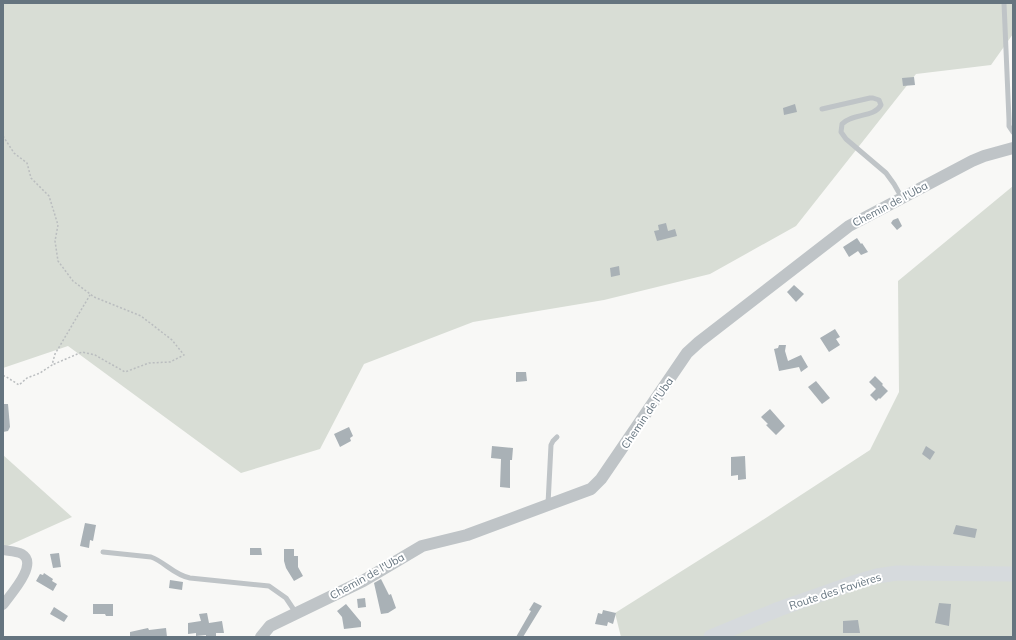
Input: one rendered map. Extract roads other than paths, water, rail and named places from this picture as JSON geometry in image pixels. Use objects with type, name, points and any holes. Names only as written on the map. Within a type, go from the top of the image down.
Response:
[{"type":"main road","name":"Route des Favières","points":[[711,637],[779,609],[877,576],[898,573],[1013,574]]},
{"type":"street","name":"Chemin de l'Uba","points":[[261,637],[270,626],[363,581],[422,546],[467,535],[588,491],[596,485],[687,353],[694,346],[849,226],[972,161],[1013,148]]},
{"type":"street","points":[[3,550],[22,554],[26,557],[28,565],[26,573],[3,605]]},
{"type":"lane","points":[[1004,3],[1008,120],[1009,126],[1013,132]]},
{"type":"lane","points":[[822,109],[870,98],[879,100],[881,105],[878,109],[846,120],[842,124],[841,132],[852,144],[886,173],[902,198]]},
{"type":"lane","points":[[548,506],[547,499],[551,445],[556,437]]},
{"type":"lane","points":[[103,552],[151,557],[178,574],[190,578],[269,586],[286,598],[297,614]]}]
